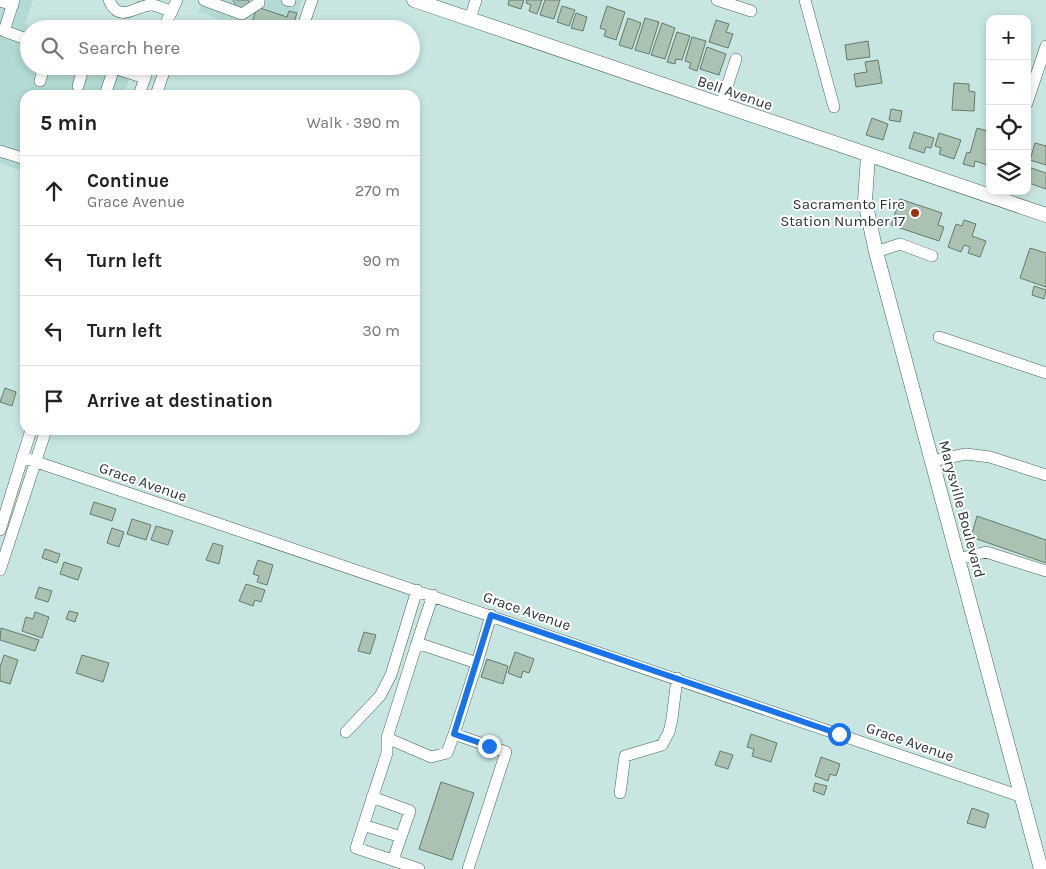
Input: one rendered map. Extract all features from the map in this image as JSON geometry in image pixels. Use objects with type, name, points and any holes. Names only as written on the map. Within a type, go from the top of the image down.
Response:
[{"type":"main road","name":"Bell Avenue","points":[[414,0],[868,156],[986,192]]},
{"type":"main road","name":"Marysville Boulevard","points":[[868,156],[865,202],[876,252],[1041,869]]},
{"type":"main road","name":"Bell Avenue","points":[[997,195],[1046,215]]},
{"type":"street","points":[[109,0],[112,7],[122,12],[132,12],[153,2],[167,20]]},
{"type":"street","points":[[170,20],[177,0]]},
{"type":"street","points":[[213,2],[242,14],[259,3],[259,0]]},
{"type":"street","points":[[305,20],[312,0]]},
{"type":"street","points":[[470,19],[476,0]]},
{"type":"street","points":[[718,0],[752,12]]},
{"type":"street","points":[[805,0],[834,106]]},
{"type":"street","points":[[0,1],[14,3],[2,31],[20,37]]},
{"type":"street","points":[[213,2],[234,1]]},
{"type":"street","points":[[1031,91],[1046,46]]},
{"type":"street","points":[[721,105],[736,59]]},
{"type":"street","points":[[40,81],[42,75]]},
{"type":"street","points":[[78,86],[81,75]]},
{"type":"street","points":[[106,90],[109,75]]},
{"type":"street","points":[[136,75],[145,78]]},
{"type":"street","points":[[141,90],[146,75]]},
{"type":"street","points":[[158,90],[163,75]]},
{"type":"street","points":[[0,151],[20,157]]},
{"type":"street","points":[[876,252],[900,244],[932,256]]},
{"type":"street","points":[[939,337],[1046,373]]},
{"type":"street","points":[[0,530],[3,508],[29,435]]},
{"type":"street","points":[[0,570],[44,435]]},
{"type":"street","points":[[932,461],[966,454],[990,457],[1046,475]]},
{"type":"street","name":"Grace Avenue","points":[[22,457],[1020,796]]},
{"type":"street","points":[[958,559],[986,552],[1046,572]]},
{"type":"street","points":[[346,732],[380,696],[391,675],[417,590]]},
{"type":"street","points":[[419,869],[356,848],[387,753],[387,738],[432,595]]},
{"type":"street","points":[[387,738],[431,756],[447,753],[491,615]]},
{"type":"street","points":[[417,643],[477,663]]},
{"type":"street","points":[[620,793],[625,756],[662,745],[669,732],[676,678]]},
{"type":"street","points":[[454,734],[506,752],[468,869]]},
{"type":"street","points":[[372,797],[410,811],[394,860]]},
{"type":"street","points":[[363,825],[401,837]]},
{"type":"shaded area","points":[[0,0],[33,0],[26,20],[20,20],[20,75],[130,75],[126,90],[20,90],[20,170],[0,163]]},
{"type":"shaded area","points":[[203,0],[302,0],[296,20],[223,20],[199,12]]},
{"type":"building","points":[[233,0],[248,0],[250,4],[238,10]]},
{"type":"building","points":[[509,0],[524,0],[521,9],[508,5]]},
{"type":"building","points":[[527,0],[542,0],[537,14],[529,11],[531,5],[526,3]]},
{"type":"building","points":[[545,0],[560,0],[554,19],[540,15]]},
{"type":"building","points":[[562,6],[575,10],[569,26],[557,22]]},
{"type":"building","points":[[607,6],[625,12],[616,40],[604,36],[606,30],[600,28]]},
{"type":"building","points":[[257,7],[287,17],[289,11],[297,13],[295,20],[253,20]]},
{"type":"building","points":[[576,13],[587,17],[583,31],[571,28]]},
{"type":"building","points":[[628,18],[641,23],[632,49],[619,45]]},
{"type":"building","points":[[645,18],[659,22],[649,54],[635,50]]},
{"type":"building","points":[[716,20],[729,24],[726,32],[733,34],[728,48],[709,42]]},
{"type":"building","points":[[662,23],[675,28],[665,59],[651,55]]},
{"type":"building","points":[[677,32],[690,36],[682,60],[676,59],[675,64],[667,62]]},
{"type":"building","points":[[692,37],[706,41],[697,71],[689,68],[691,63],[685,61]]},
{"type":"building","points":[[868,41],[870,57],[847,60],[845,45]]},
{"type":"building","points":[[707,47],[726,54],[719,75],[700,69]]},
{"type":"building","points":[[878,60],[882,83],[856,87],[854,74],[867,72],[865,62]]},
{"type":"building","points":[[954,83],[969,84],[969,91],[975,92],[974,111],[952,110]]},
{"type":"building","points":[[891,109],[902,111],[900,122],[889,120]]},
{"type":"building","points":[[872,118],[888,124],[883,140],[866,135]]},
{"type":"building","points":[[977,128],[986,131],[986,165],[975,161],[974,167],[963,164],[967,152],[970,153]]},
{"type":"building","points":[[914,132],[934,138],[931,148],[926,147],[924,153],[909,148]]},
{"type":"building","points":[[939,133],[961,140],[954,159],[939,154],[941,148],[935,146]]},
{"type":"building","points":[[1035,143],[1046,146],[1046,165],[1031,160]]},
{"type":"building","points":[[1031,168],[1046,173],[1046,189],[1031,184]]},
{"type":"building","points":[[900,199],[942,213],[938,225],[944,227],[939,241],[891,225]]},
{"type":"building","points":[[964,220],[976,224],[972,236],[986,241],[980,257],[968,253],[970,247],[964,245],[961,252],[948,247],[956,224],[962,226]]},
{"type":"building","points":[[1030,248],[1046,253],[1046,287],[1020,278]]},
{"type":"building","points":[[1034,286],[1046,290],[1044,299],[1032,295]]},
{"type":"building","points":[[5,388],[16,392],[12,406],[0,402]]},
{"type":"building","points":[[94,502],[116,509],[112,521],[90,514]]},
{"type":"building","points":[[977,516],[1046,540],[1046,563],[971,537]]},
{"type":"building","points":[[132,519],[151,525],[146,540],[127,534]]},
{"type":"building","points":[[156,526],[173,531],[168,545],[151,540]]},
{"type":"building","points":[[112,528],[124,532],[119,547],[107,543]]},
{"type":"building","points":[[213,543],[223,546],[219,564],[206,560]]},
{"type":"building","points":[[45,549],[60,554],[57,563],[42,558]]},
{"type":"building","points":[[258,560],[273,565],[267,585],[257,582],[259,576],[253,574]]},
{"type":"building","points":[[64,562],[82,568],[78,580],[60,574]]},
{"type":"building","points":[[246,584],[265,590],[261,602],[255,600],[253,606],[239,601]]},
{"type":"building","points":[[39,587],[52,591],[48,602],[35,598]]},
{"type":"building","points":[[69,611],[78,613],[75,622],[66,619]]},
{"type":"building","points":[[35,612],[49,617],[42,638],[22,631],[26,617],[33,619]]},
{"type":"building","points":[[1,628],[39,640],[35,651],[0,640]]},
{"type":"building","points":[[364,632],[376,635],[370,654],[358,651]]},
{"type":"building","points":[[515,652],[534,659],[529,673],[523,671],[521,678],[508,673]]},
{"type":"building","points":[[4,655],[18,660],[10,684],[0,681],[0,667]]},
{"type":"building","points":[[82,655],[109,663],[103,682],[76,673]]},
{"type":"building","points":[[487,659],[508,666],[503,684],[481,677]]},
{"type":"building","points":[[751,734],[777,743],[771,762],[752,756],[754,749],[747,747]]},
{"type":"building","points":[[720,751],[733,755],[728,769],[715,765]]},
{"type":"building","points":[[821,757],[840,764],[836,776],[830,774],[828,781],[815,776]]},
{"type":"building","points":[[441,782],[474,793],[452,860],[419,849]]},
{"type":"building","points":[[815,783],[827,786],[824,795],[813,791]]},
{"type":"building","points":[[972,808],[989,814],[985,828],[967,823]]},
{"type":"place","name":"Sacramento Fire Station Number 17","points":[[915,213]]},
{"type":"route","points":[[489,746],[454,734],[491,615],[839,734]]}]
